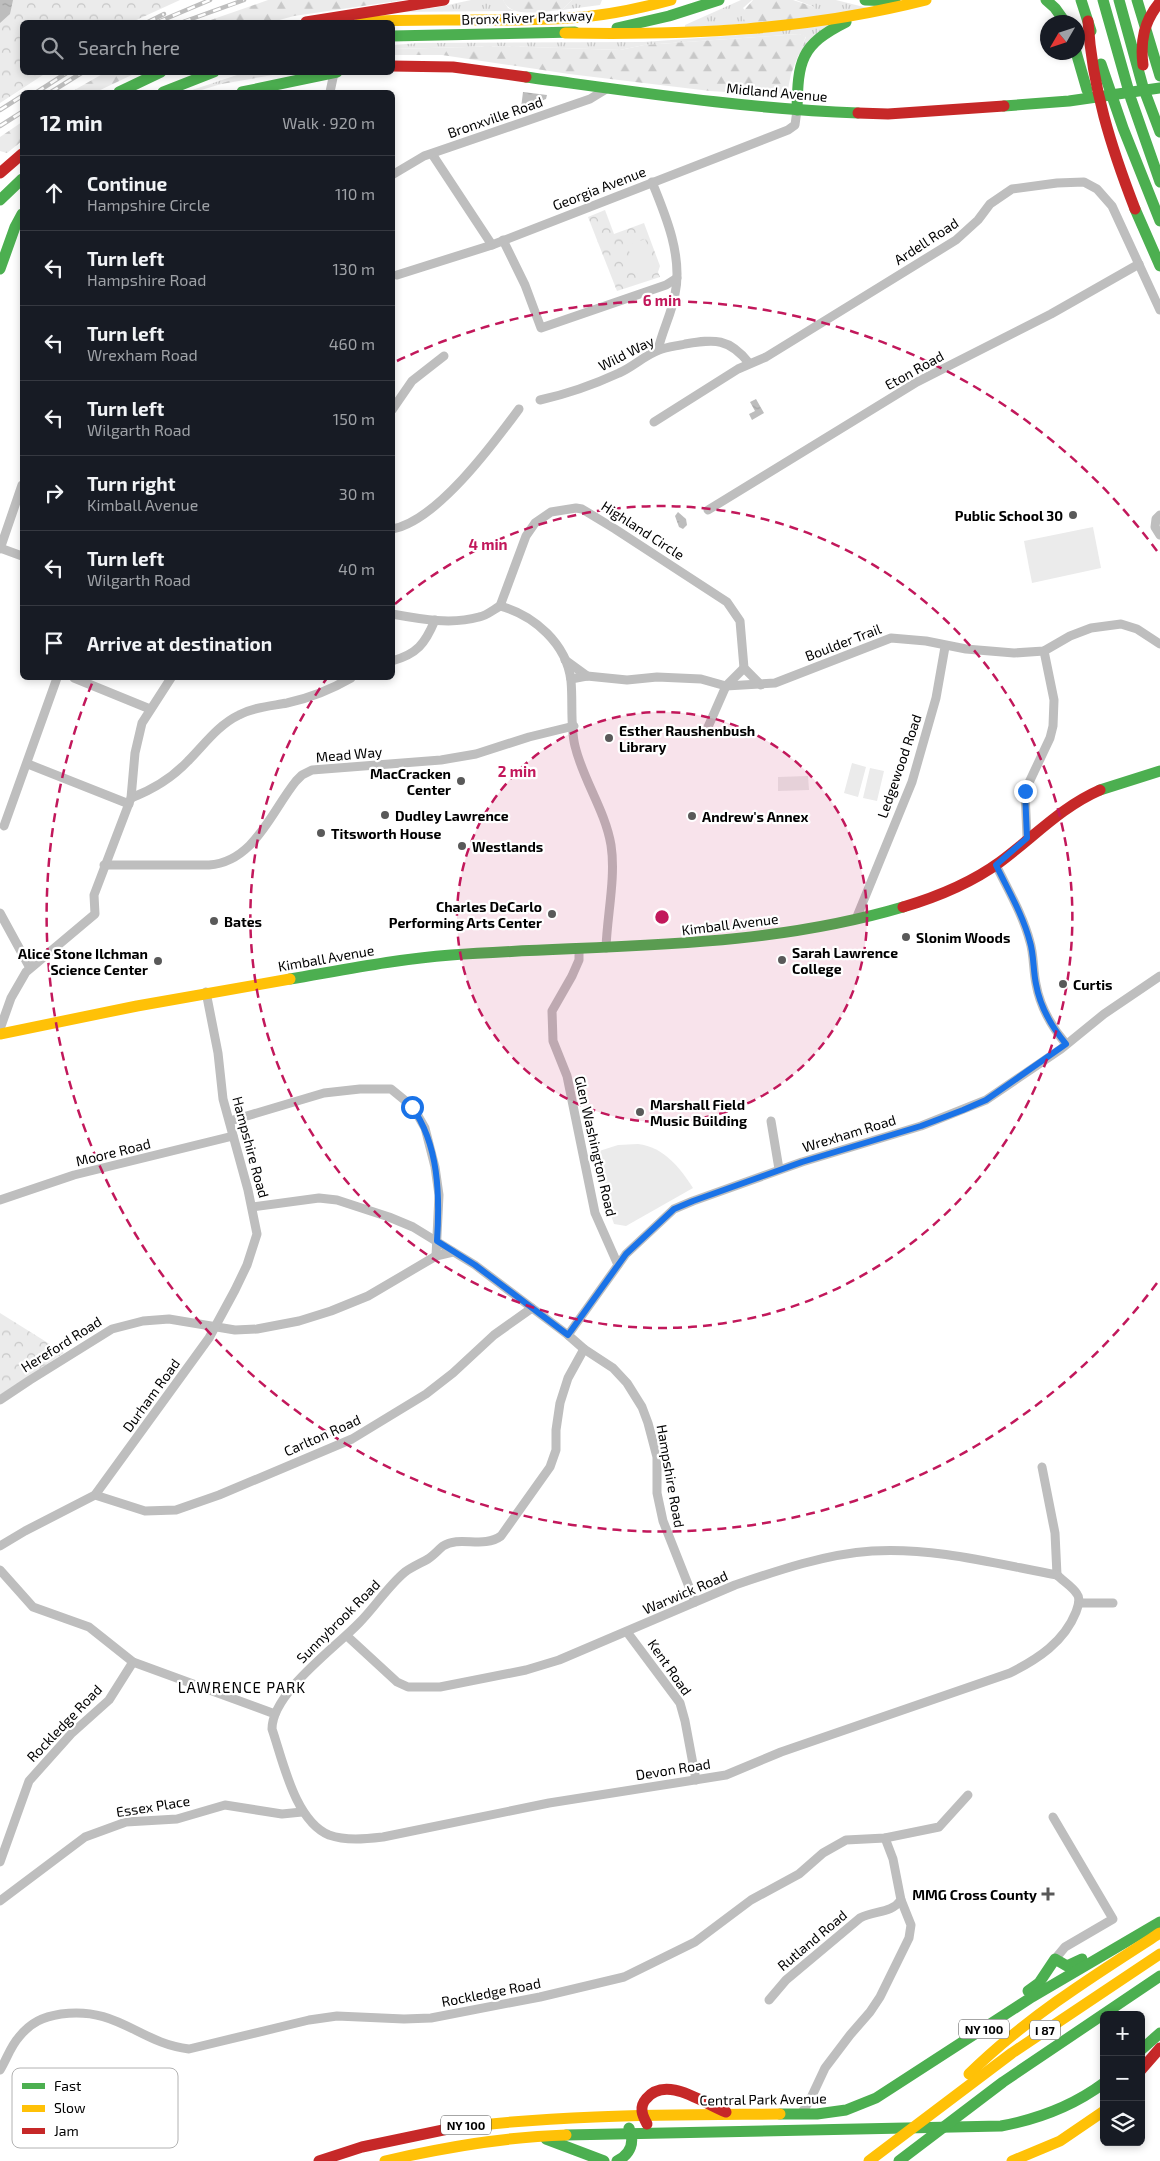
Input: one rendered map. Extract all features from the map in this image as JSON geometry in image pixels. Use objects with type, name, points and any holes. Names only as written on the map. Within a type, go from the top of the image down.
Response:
[{"type":"main road","points":[[319,20],[444,0]]},
{"type":"main road","points":[[618,0],[628,3],[665,0]]},
{"type":"main road","name":"Bronx River Parkway","points":[[395,20],[568,18],[613,13],[671,0]]},
{"type":"main road","name":"Bronx River Parkway","points":[[395,36],[565,33],[639,23],[683,12],[719,0]]},
{"type":"main road","points":[[865,0],[884,2],[905,0]]},
{"type":"main road","points":[[565,33],[636,35],[795,24],[862,15],[926,0]]},
{"type":"main road","points":[[1046,0],[1060,15]]},
{"type":"main road","points":[[1081,0],[1088,21],[1099,115],[1115,179],[1160,280]]},
{"type":"main road","points":[[1104,0],[1134,110],[1160,182]]},
{"type":"main road","points":[[1119,0],[1143,86],[1160,120]]},
{"type":"main road","points":[[1137,0],[1160,76]]},
{"type":"main road","points":[[1157,5],[1146,24],[1142,48],[1145,71],[1160,132]]},
{"type":"main road","points":[[797,110],[798,76],[807,50],[814,41],[826,32],[862,15]]},
{"type":"main road","points":[[1081,60],[1118,112],[1160,221]]},
{"type":"main road","name":"Midland Avenue","points":[[395,66],[452,67],[702,101],[797,110],[888,114],[1077,100],[1160,88]]},
{"type":"main road","points":[[123,90],[155,75]]},
{"type":"main road","points":[[168,90],[206,75]]},
{"type":"main road","points":[[252,90],[325,75]]},
{"type":"main road","points":[[1099,115],[1160,266]]},
{"type":"main road","points":[[0,173],[20,156]]},
{"type":"main road","points":[[0,163],[20,168]]},
{"type":"main road","points":[[0,200],[20,182]]},
{"type":"main road","points":[[0,269],[20,218]]},
{"type":"main road","name":"Kimball Avenue","points":[[0,1034],[206,992],[446,955],[674,945],[804,930],[928,898],[996,865],[1056,814],[1078,800],[1128,779],[1160,771]]},
{"type":"main road","name":"Central Park Avenue","points":[[319,2161],[381,2142],[458,2126],[537,2118],[801,2114],[846,2110],[868,2102],[888,2091],[1032,1997],[1160,1922]]},
{"type":"main road","points":[[937,2108],[990,2053],[1032,2019],[1066,1994],[1160,1933]]},
{"type":"main road","points":[[967,2040],[996,2012],[1039,1983],[1054,1959],[1067,1966],[1126,1942]]},
{"type":"main road","name":"I 87","points":[[869,2161],[937,2108],[1035,2037],[1160,1954]]},
{"type":"main road","name":"I 87","points":[[899,2161],[962,2112],[1041,2056],[1160,1976]]},
{"type":"main road","points":[[1145,2046],[1160,2033]]},
{"type":"main road","points":[[1145,2065],[1160,2048]]},
{"type":"main road","name":"NY 100","points":[[385,2161],[428,2156],[479,2142],[536,2136],[1001,2126],[1032,2120],[1060,2109],[1100,2085]]},
{"type":"main road","points":[[660,2134],[649,2127],[642,2116],[642,2104],[654,2091],[664,2088],[678,2091],[714,2108],[739,2114]]},
{"type":"main road","points":[[1012,2161],[1061,2142],[1100,2114]]},
{"type":"main road","points":[[617,2161],[624,2158],[630,2151],[633,2143],[632,2134],[618,2116]]},
{"type":"main road","points":[[536,2136],[604,2161]]},
{"type":"street","points":[[331,90],[334,75]]},
{"type":"street","name":"Bronxville Road","points":[[395,172],[432,154],[590,99],[608,88]]},
{"type":"street","name":"Georgia Avenue","points":[[397,275],[492,245],[788,130],[796,123],[797,110]]},
{"type":"street","points":[[432,154],[492,245]]},
{"type":"street","points":[[652,182],[670,232],[678,278],[675,295],[658,350]]},
{"type":"street","name":"Ardell Road","points":[[654,422],[749,363],[766,357],[956,240],[978,220],[990,204],[1012,189],[1037,185],[1084,182],[1097,189],[1112,206],[1160,310]]},
{"type":"street","points":[[503,240],[541,328],[666,285],[678,278]]},
{"type":"street","name":"Eton Road","points":[[708,510],[917,382],[1051,314],[1139,264]]},
{"type":"street","name":"Wild Way","points":[[540,400],[560,396],[601,381],[622,372],[658,350],[710,340],[723,342],[741,354],[749,363]]},
{"type":"street","points":[[395,406],[412,381],[444,356]]},
{"type":"street","points":[[395,528],[410,524],[434,506],[475,466],[519,408]]},
{"type":"street","points":[[20,491],[0,548],[20,555]]},
{"type":"street","name":"Highland Circle","points":[[500,606],[526,536],[535,523],[551,512],[576,508],[582,509],[616,528],[727,602],[740,621],[744,668]]},
{"type":"street","points":[[1160,515],[1155,523],[1156,531],[1160,535]]},
{"type":"street","points":[[395,614],[436,620],[460,620],[480,617],[500,606],[516,610],[542,628],[565,660],[571,679],[574,744],[584,775],[599,804],[611,846],[612,868],[606,948]]},
{"type":"street","points":[[395,660],[410,656],[421,646],[436,620]]},
{"type":"street","name":"Boulder Trail","points":[[571,679],[587,676],[627,680],[658,677],[701,679],[726,686],[760,685],[775,683],[891,638],[1014,653],[1044,651],[1070,636],[1091,628],[1121,624],[1137,629],[1160,644]]},
{"type":"street","name":"Ledgewood Road","points":[[856,918],[912,782],[936,698],[945,646]]},
{"type":"street","points":[[1027,838],[1025,791],[1054,726],[1054,700],[1044,651]]},
{"type":"street","points":[[565,660],[587,676]]},
{"type":"street","points":[[708,727],[726,686],[744,668],[760,685]]},
{"type":"street","points":[[4,826],[57,680]]},
{"type":"street","points":[[79,680],[150,708]]},
{"type":"street","points":[[0,1030],[11,998],[30,968],[95,914],[94,895],[130,801],[135,753],[142,723],[170,680]]},
{"type":"street","points":[[28,764],[130,801],[172,776],[221,726],[239,715],[260,707],[288,702],[333,688],[347,680]]},
{"type":"street","name":"Mead Way","points":[[104,865],[209,865],[231,859],[255,840],[296,781],[302,775],[312,770],[442,760],[468,756],[528,736],[574,726]]},
{"type":"street","points":[[996,865],[1017,908],[1031,943],[1036,984],[1044,1010],[1051,1025],[1066,1044]]},
{"type":"street","points":[[0,913],[30,968]]},
{"type":"street","name":"Glen Washington Road","points":[[579,948],[579,960],[552,1011],[553,1041],[567,1076],[595,1214],[618,1265]]},
{"type":"street","name":"Wrexham Road","points":[[568,1335],[626,1254],[674,1209],[780,1170],[921,1126],[986,1100],[1066,1044],[1104,1014],[1160,976]]},
{"type":"street","name":"Hampshire Road","points":[[206,992],[218,1053],[223,1099],[252,1207],[319,1198],[337,1200],[389,1217],[437,1241],[475,1265],[584,1349],[613,1368],[627,1383],[642,1407],[657,1457],[657,1493],[663,1521],[694,1602]]},
{"type":"street","points":[[230,1121],[324,1093],[362,1089],[391,1089],[412,1107],[425,1128],[435,1167],[439,1195],[436,1256]]},
{"type":"street","points":[[771,1121],[780,1170]]},
{"type":"street","name":"Moore Road","points":[[0,1200],[74,1175],[233,1136]]},
{"type":"street","name":"Durham Road","points":[[0,1546],[24,1530],[95,1495],[102,1486],[109,1473],[215,1327],[236,1290],[256,1234],[252,1207]]},
{"type":"street","name":"Hereford Road","points":[[0,1400],[112,1329],[143,1320],[169,1319],[234,1330],[257,1329],[299,1321],[331,1311],[392,1284],[436,1256],[453,1252]]},
{"type":"street","name":"Carlton Road","points":[[95,1495],[145,1512],[176,1510],[219,1495],[352,1439],[426,1394],[453,1373],[494,1335],[532,1308]]},
{"type":"street","name":"Sunnybrook Road","points":[[274,1714],[296,1683],[347,1636],[406,1572],[431,1557],[444,1546],[452,1543],[484,1543],[494,1541],[501,1536],[550,1466],[556,1450],[556,1430],[560,1403],[568,1378],[584,1349]]},
{"type":"street","points":[[1042,1467],[1055,1533],[1057,1575],[1078,1594],[1079,1602],[1113,1603]]},
{"type":"street","points":[[102,1486],[108,1500]]},
{"type":"street","name":"Warwick Road","points":[[347,1636],[397,1682],[423,1688],[440,1687],[526,1670],[560,1660],[694,1602],[762,1576],[849,1553],[874,1551],[943,1555],[1057,1575]]},
{"type":"street","points":[[0,1570],[33,1607],[89,1627],[133,1662],[274,1714]]},
{"type":"street","name":"Devon Road","points":[[274,1714],[272,1729],[302,1812],[314,1825],[328,1835],[358,1839],[392,1835],[549,1803],[726,1775],[781,1752],[1010,1673],[1038,1657],[1060,1639],[1072,1622],[1079,1602]]},
{"type":"street","name":"Kent Road","points":[[627,1632],[680,1703],[696,1780]]},
{"type":"street","name":"Rockledge Road","points":[[0,1862],[28,1781],[71,1734],[109,1700],[133,1662]]},
{"type":"street","name":"Rockledge Road","points":[[0,2070],[11,2046],[19,2036],[30,2025],[45,2017],[79,2012],[97,2014],[117,2020],[173,2047],[189,2049],[309,2020],[337,2016],[404,2019],[431,2018],[540,1997],[624,1977],[695,1942],[751,1900],[799,1874],[824,1853],[846,1840],[885,1838],[939,1827],[968,1795]]},
{"type":"street","name":"Essex Place","points":[[0,1901],[85,1837],[126,1822],[177,1819],[225,1805],[282,1814],[302,1812]]},
{"type":"street","points":[[1053,1817],[1113,1919],[1065,1947],[1054,1959]]},
{"type":"street","points":[[801,2114],[833,2056],[870,2012],[880,1997],[909,1938],[911,1925],[901,1900],[892,1859],[885,1838]]},
{"type":"street","name":"Rutland Road","points":[[769,2000],[786,1980],[860,1918],[868,1914],[889,1911],[896,1907],[901,1900]]},
{"type":"green space","points":[[0,0],[180,0],[136,20],[20,20],[20,75],[43,75],[0,103]]},
{"type":"green space","points":[[268,0],[404,0],[294,16],[279,20],[211,20]]},
{"type":"green space","points":[[471,0],[503,0],[508,8],[515,11],[393,12],[434,8]]},
{"type":"green space","points":[[503,0],[572,0],[562,10],[520,12],[507,6]]},
{"type":"green space","points":[[572,0],[602,0],[600,5],[562,10]]},
{"type":"green space","points":[[741,0],[752,0],[743,8],[757,23],[685,28],[685,25]]},
{"type":"green space","points":[[753,0],[793,0],[814,7],[816,11],[807,19],[757,23],[745,21],[741,14]]},
{"type":"green space","points":[[796,0],[836,0],[872,9],[807,19],[814,7]]},
{"type":"green space","points":[[830,24],[797,56],[806,37],[799,34],[644,45],[620,50],[504,46],[395,49],[395,45],[419,43],[644,42],[753,34]]},
{"type":"green space","points":[[799,34],[806,36],[791,74],[787,94],[727,87],[726,92],[710,91],[569,74],[442,55],[395,55],[395,49],[504,46],[620,50],[644,45]]},
{"type":"green space","points":[[101,75],[132,75],[100,90],[74,90]]},
{"type":"green space","points":[[237,75],[250,75],[202,90],[192,90]]},
{"type":"green space","points":[[248,75],[273,75],[216,85]]},
{"type":"green space","points":[[20,123],[20,143],[7,153],[0,151],[0,137]]},
{"type":"green space","points":[[605,210],[614,234],[644,223],[660,266],[658,272],[660,277],[617,291],[588,217]]},
{"type":"green space","points":[[645,239],[658,272],[640,279],[627,246]]},
{"type":"green space","points":[[1093,527],[1101,568],[1032,583],[1024,541]]},
{"type":"green space","points":[[852,763],[866,767],[858,797],[844,793]]},
{"type":"green space","points":[[870,768],[884,771],[877,801],[863,798]]},
{"type":"green space","points":[[808,776],[809,790],[778,791],[778,777]]},
{"type":"green space","points":[[638,1144],[656,1149],[663,1154],[677,1166],[693,1188],[626,1226],[614,1224],[590,1154],[618,1145]]},
{"type":"green space","points":[[0,1313],[64,1353],[0,1395]]},
{"type":"water","points":[[0,0],[13,0],[10,14],[0,23]]},
{"type":"water","points":[[523,92],[547,95],[546,99],[521,108]]},
{"type":"water","points":[[756,399],[764,413],[752,420],[749,414],[755,411],[750,402]]},
{"type":"water","points":[[678,512],[686,519],[687,525],[683,529],[679,527],[675,516]]},
{"type":"railway","points":[[163,20],[210,0]]},
{"type":"railway","points":[[189,20],[244,0]]},
{"type":"railway","points":[[152,20],[164,14]]},
{"type":"railway","points":[[40,90],[63,75]]},
{"type":"railway","points":[[54,90],[78,75]]},
{"type":"railway","points":[[0,110],[20,97]]},
{"type":"railway","points":[[0,126],[20,113]]},
{"type":"traffic: fast","points":[[617,28],[669,16],[719,0]]},
{"type":"traffic: fast","points":[[865,0],[895,1]]},
{"type":"traffic: fast","points":[[1046,0],[1060,15]]},
{"type":"traffic: fast","points":[[1081,0],[1091,31]]},
{"type":"traffic: fast","points":[[1103,0],[1131,99],[1160,182]]},
{"type":"traffic: fast","points":[[1119,0],[1143,87],[1160,132]]},
{"type":"traffic: fast","points":[[1137,0],[1160,76]]},
{"type":"traffic: fast","points":[[797,110],[799,79],[805,56],[819,39],[846,22]]},
{"type":"traffic: fast","points":[[395,36],[575,32]]},
{"type":"traffic: fast","points":[[1078,60],[1087,90]]},
{"type":"traffic: fast","points":[[1101,64],[1123,128],[1160,221]]},
{"type":"traffic: fast","points":[[123,90],[155,75]]},
{"type":"traffic: fast","points":[[168,90],[206,75]]},
{"type":"traffic: fast","points":[[252,90],[323,75]]},
{"type":"traffic: fast","points":[[526,77],[733,104],[858,113]]},
{"type":"traffic: fast","points":[[1004,106],[1069,101],[1160,88]]},
{"type":"traffic: fast","points":[[0,200],[20,181]]},
{"type":"traffic: fast","points":[[1135,209],[1160,266]]},
{"type":"traffic: fast","points":[[0,269],[20,218]]},
{"type":"traffic: fast","points":[[1100,790],[1160,771]]},
{"type":"traffic: fast","points":[[290,979],[370,965],[451,955],[622,947],[735,939],[791,932],[903,907]]},
{"type":"traffic: fast","points":[[780,2114],[817,2114],[846,2110],[876,2098],[1032,1997],[1160,1922]]},
{"type":"traffic: fast","points":[[1028,1991],[1039,1983],[1055,1959],[1067,1966],[1082,1959]]},
{"type":"traffic: fast","points":[[899,2161],[1003,2082],[1160,1976]]},
{"type":"traffic: fast","points":[[1145,2046],[1160,2033]]},
{"type":"traffic: fast","points":[[566,2135],[1001,2126],[1029,2120],[1068,2105],[1100,2086]]},
{"type":"traffic: fast","points":[[617,2161],[626,2155],[632,2143],[629,2128]]},
{"type":"traffic: fast","points":[[546,2139],[604,2161]]},
{"type":"traffic: slow","points":[[395,21],[570,18],[621,12],[671,0]]},
{"type":"traffic: slow","points":[[565,33],[702,32],[791,25],[836,19],[926,0]]},
{"type":"traffic: slow","points":[[0,1034],[137,1006],[290,979]]},
{"type":"traffic: slow","points":[[969,2074],[1013,2034],[1037,2016],[1160,1933]]},
{"type":"traffic: slow","points":[[869,2161],[1012,2053],[1160,1954]]},
{"type":"traffic: slow","points":[[448,2129],[531,2120],[572,2118],[780,2114]]},
{"type":"traffic: slow","points":[[1012,2161],[1060,2141],[1100,2114]]},
{"type":"traffic: slow","points":[[385,2161],[475,2143],[566,2135]]},
{"type":"traffic: jam","points":[[319,20],[444,0]]},
{"type":"traffic: jam","points":[[1143,65],[1142,48],[1144,32],[1150,16],[1160,2]]},
{"type":"traffic: jam","points":[[1088,21],[1098,93],[1118,163],[1135,209]]},
{"type":"traffic: jam","points":[[395,66],[453,67],[526,77]]},
{"type":"traffic: jam","points":[[858,113],[888,114],[1004,106]]},
{"type":"traffic: jam","points":[[0,173],[20,156]]},
{"type":"traffic: jam","points":[[903,907],[966,883],[1000,862],[1060,814],[1100,790]]},
{"type":"traffic: jam","points":[[1145,2065],[1160,2048]]},
{"type":"traffic: jam","points":[[647,2124],[642,2111],[642,2105],[654,2092],[664,2089],[685,2093],[726,2112]]},
{"type":"traffic: jam","points":[[319,2161],[362,2147],[448,2129]]},
{"type":"place","name":"Public School 30","points":[[1073,515]]},
{"type":"place","name":"Esther Raushenbush Library","points":[[609,738]]},
{"type":"place","name":"MacCracken Center","points":[[461,781]]},
{"type":"place","name":"Dudley Lawrence","points":[[385,815]]},
{"type":"place","name":"Andrew's Annex","points":[[692,816]]},
{"type":"place","name":"Titsworth House","points":[[321,833]]},
{"type":"place","name":"Westlands","points":[[462,846]]},
{"type":"place","name":"Charles DeCarlo Performing Arts Center","points":[[552,914]]},
{"type":"place","name":"Bates","points":[[214,921]]},
{"type":"place","name":"Slonim Woods","points":[[906,937]]},
{"type":"place","name":"Sarah Lawrence College","points":[[782,960]]},
{"type":"place","name":"Alice Stone Ilchman Science Center","points":[[158,961]]},
{"type":"place","name":"Curtis","points":[[1063,984]]},
{"type":"place","name":"Marshall Field Music Building","points":[[640,1112]]},
{"type":"place","name":"MMG Cross County","points":[[1048,1894]]},
{"type":"district","name":"LAWRENCE PARK","points":[[242,1687]]},
{"type":"route","points":[[412,1107],[425,1128],[435,1167],[439,1195],[437,1241],[475,1265],[568,1335],[626,1254],[674,1209],[802,1162],[921,1126],[963,1110],[986,1100],[1066,1044],[1051,1025],[1044,1010],[1036,984],[1031,943],[1017,908],[996,865],[1027,838],[1025,791]]}]
